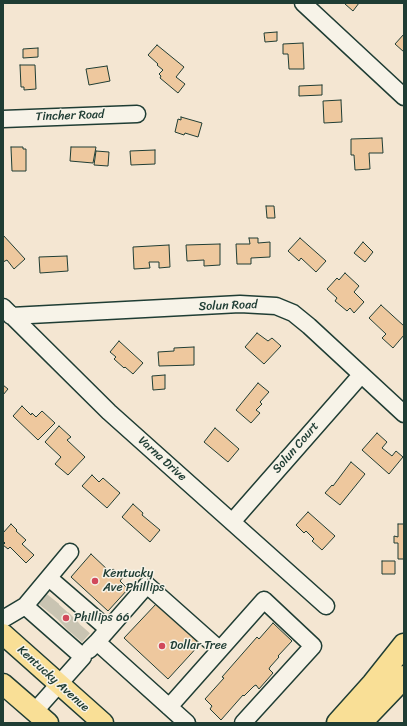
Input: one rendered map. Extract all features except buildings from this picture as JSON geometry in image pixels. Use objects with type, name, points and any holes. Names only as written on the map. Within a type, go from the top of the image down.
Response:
[{"type":"highway","points":[[338,723],[404,646]]},
{"type":"highway","points":[[360,723],[404,677]]},
{"type":"main road","name":"Kentucky Avenue","points":[[3,634],[103,723]]},
{"type":"main road","points":[[3,684],[42,717]]},
{"type":"street","points":[[303,3],[404,97]]},
{"type":"street","name":"Tincher Road","points":[[3,119],[137,114]]},
{"type":"street","name":"Solun Road","points":[[7,312],[232,305],[276,306],[293,313],[309,326],[404,414]]},
{"type":"street","name":"Varna Drive","points":[[7,312],[109,412],[326,606]]},
{"type":"street","name":"Solun Court","points":[[232,522],[361,375]]},
{"type":"street","points":[[3,619],[25,606],[70,552]]},
{"type":"street","points":[[49,578],[83,657]]},
{"type":"street","points":[[42,717],[58,684],[147,585],[219,649]]},
{"type":"street","points":[[169,707],[264,600],[313,646],[243,723]]},
{"type":"street","points":[[25,606],[108,629]]},
{"type":"street","points":[[97,642],[187,723]]},
{"type":"tunnel","points":[[45,609],[53,599]]},
{"type":"tunnel","points":[[56,618],[64,609]]},
{"type":"tunnel","points":[[65,627],[74,618]]},
{"type":"tunnel","points":[[76,637],[84,628]]},
{"type":"place","name":"Kentucky Ave Phillips","points":[[95,581]]},
{"type":"place","name":"Phillips 66","points":[[66,618]]},
{"type":"place","name":"Dollar Tree","points":[[162,646]]}]
